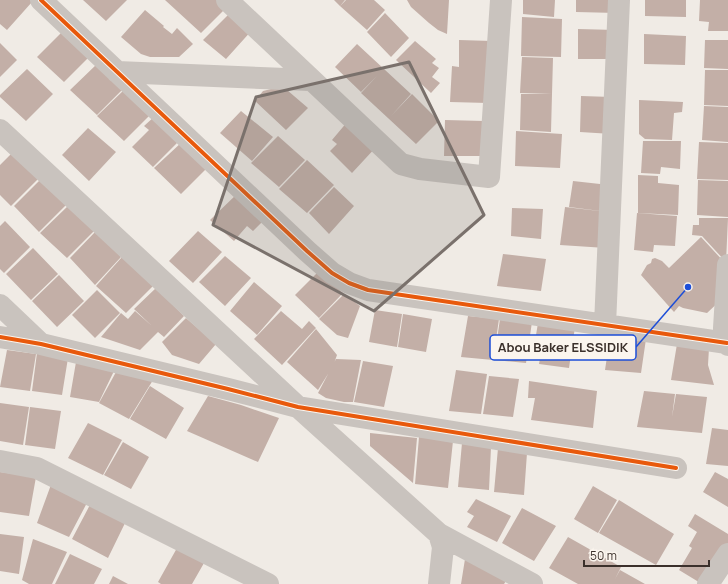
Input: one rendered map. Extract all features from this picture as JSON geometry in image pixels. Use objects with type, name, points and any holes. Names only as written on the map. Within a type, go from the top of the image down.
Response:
[{"type":"street","points":[[41,0],[332,274],[349,283],[368,290],[728,344],[724,328],[728,265]]},
{"type":"street","points":[[226,0],[402,164],[420,169],[489,177],[501,0]]},
{"type":"street","points":[[605,325],[619,0]]},
{"type":"street","points":[[117,72],[311,80]]},
{"type":"street","points":[[0,130],[298,407],[439,534],[532,584]]},
{"type":"street","points":[[0,305],[41,344]]},
{"type":"street","points":[[0,337],[41,344],[298,407],[676,468]]},
{"type":"street","points":[[0,461],[37,468],[268,584]]},
{"type":"street","points":[[439,534],[443,547],[440,584]]},
{"type":"street","points":[[708,584],[728,554]]},
{"type":"highlighted area","points":[[409,62],[484,215],[374,311],[213,225],[256,97]]},
{"type":"building","points":[[0,0],[30,0],[32,2],[7,30],[0,24]]},
{"type":"building","points":[[83,0],[127,0],[106,21]]},
{"type":"building","points":[[165,0],[219,0],[227,7],[201,33]]},
{"type":"building","points":[[334,0],[345,0],[340,6]]},
{"type":"building","points":[[346,0],[374,0],[385,10],[367,30],[340,6]]},
{"type":"building","points":[[407,0],[449,0],[447,34],[438,30],[429,23],[411,7]]},
{"type":"building","points":[[523,0],[555,0],[554,17],[523,14]]},
{"type":"building","points":[[576,0],[617,0],[617,13],[576,12]]},
{"type":"building","points":[[645,0],[686,0],[686,17],[645,16]]},
{"type":"building","points":[[700,0],[728,0],[728,31],[708,31],[709,22],[699,21]]},
{"type":"building","points":[[145,10],[172,34],[177,28],[193,44],[179,57],[150,57],[141,54],[121,37]]},
{"type":"building","points":[[233,10],[253,29],[226,59],[203,40]]},
{"type":"building","points":[[385,13],[409,38],[391,57],[367,32]]},
{"type":"building","points":[[522,17],[562,19],[561,57],[521,56]]},
{"type":"building","points":[[578,29],[616,30],[615,59],[578,59]]},
{"type":"building","points":[[64,30],[91,55],[64,82],[37,57]]},
{"type":"building","points":[[644,34],[686,36],[685,65],[644,64]]},
{"type":"building","points":[[459,40],[492,41],[488,103],[450,102],[452,66],[459,67]]},
{"type":"building","points":[[705,40],[728,40],[728,69],[704,68]]},
{"type":"building","points":[[415,41],[436,59],[432,63],[439,68],[432,77],[440,83],[431,93],[396,60]]},
{"type":"building","points":[[0,43],[17,60],[0,77]]},
{"type":"building","points":[[357,44],[411,94],[391,116],[412,94],[439,121],[416,144],[361,93],[377,76],[361,92],[335,67]]},
{"type":"building","points":[[522,57],[553,58],[552,94],[520,93]]},
{"type":"building","points":[[97,64],[124,88],[97,115],[70,90]]},
{"type":"building","points":[[27,69],[53,94],[26,121],[0,97],[0,95]]},
{"type":"building","points":[[705,70],[728,70],[728,106],[704,105]]},
{"type":"building","points":[[275,88],[287,90],[308,108],[286,130],[255,101],[263,91]]},
{"type":"building","points":[[125,89],[151,114],[124,141],[97,116]]},
{"type":"building","points":[[521,94],[552,94],[551,132],[520,130]]},
{"type":"building","points":[[581,96],[612,97],[612,134],[580,132]]},
{"type":"building","points":[[639,100],[683,102],[682,112],[674,113],[672,140],[645,139],[639,134]]},
{"type":"building","points":[[704,106],[728,107],[728,142],[702,140]]},
{"type":"building","points":[[241,111],[273,137],[252,161],[220,133]]},
{"type":"building","points":[[155,116],[180,140],[153,167],[132,147],[149,130],[144,126]]},
{"type":"building","points":[[445,120],[484,121],[482,156],[444,156]]},
{"type":"building","points":[[348,121],[377,146],[352,173],[330,151],[337,144],[332,140]]},
{"type":"building","points":[[88,128],[116,152],[89,181],[62,155]]},
{"type":"building","points":[[516,131],[562,134],[560,168],[515,166]]},
{"type":"building","points":[[278,136],[305,160],[279,187],[251,163]]},
{"type":"building","points":[[643,141],[681,141],[680,169],[661,167],[660,174],[641,173]]},
{"type":"building","points":[[182,142],[208,167],[181,194],[154,168]]},
{"type":"building","points":[[699,142],[728,143],[728,180],[697,179]]},
{"type":"building","points":[[13,152],[39,178],[11,206],[0,195],[0,165]]},
{"type":"building","points":[[307,160],[334,185],[307,213],[279,189]]},
{"type":"building","points":[[638,175],[658,176],[658,183],[679,185],[678,215],[638,213]]},
{"type":"building","points":[[41,179],[67,204],[39,232],[14,206]]},
{"type":"building","points":[[698,180],[728,181],[728,217],[697,215]]},
{"type":"building","points":[[573,181],[609,185],[608,212],[569,207]]},
{"type":"building","points":[[334,187],[354,206],[329,234],[309,213]]},
{"type":"building","points":[[238,193],[265,219],[253,231],[247,226],[234,241],[210,220]]},
{"type":"building","points":[[69,205],[94,231],[67,258],[40,233]]},
{"type":"building","points":[[565,207],[608,212],[606,248],[560,245]]},
{"type":"building","points":[[512,208],[543,209],[541,239],[511,236]]},
{"type":"building","points":[[637,213],[677,216],[675,246],[654,245],[653,252],[634,250]]},
{"type":"building","points":[[699,218],[728,218],[726,262],[702,236],[692,235],[693,225],[699,225]]},
{"type":"building","points":[[5,221],[30,247],[4,273],[0,269],[0,226]]},
{"type":"building","points":[[96,231],[121,257],[95,285],[70,258]]},
{"type":"building","points":[[198,231],[222,252],[193,283],[169,261]]},
{"type":"building","points":[[701,237],[725,263],[723,298],[707,313],[679,306],[674,312],[641,275],[647,265],[651,263],[652,259],[655,258],[662,261],[669,268]]},
{"type":"building","points":[[33,248],[58,274],[31,300],[6,274]]},
{"type":"building","points":[[503,254],[546,259],[541,291],[497,286]]},
{"type":"building","points":[[225,256],[251,278],[225,306],[199,282]]},
{"type":"building","points":[[122,257],[154,285],[126,313],[96,286]]},
{"type":"building","points":[[319,271],[343,293],[319,318],[295,295]]},
{"type":"building","points":[[59,275],[84,301],[57,327],[32,301]]},
{"type":"building","points":[[254,282],[282,306],[257,335],[230,311]]},
{"type":"building","points":[[156,288],[184,316],[164,337],[158,332],[140,350],[101,337],[121,313],[128,319],[135,311],[152,326],[134,309]]},
{"type":"building","points":[[97,290],[120,313],[95,338],[72,315]]},
{"type":"building","points":[[344,294],[360,306],[348,338],[337,335],[319,319]]},
{"type":"building","points":[[375,310],[402,314],[397,347],[369,342]]},
{"type":"building","points":[[281,311],[302,329],[309,321],[316,328],[282,365],[254,339]]},
{"type":"building","points":[[403,314],[432,319],[426,352],[398,347]]},
{"type":"building","points":[[468,316],[499,319],[493,360],[461,357]]},
{"type":"building","points":[[186,318],[216,344],[199,364],[172,355],[162,342]]},
{"type":"building","points":[[500,319],[532,322],[526,363],[494,360]]},
{"type":"building","points":[[538,323],[575,327],[569,368],[539,364],[543,342],[535,341]]},
{"type":"building","points":[[316,329],[337,355],[333,366],[318,390],[287,362]]},
{"type":"building","points":[[610,337],[646,339],[641,373],[605,370]]},
{"type":"building","points":[[677,344],[709,348],[708,365],[714,385],[671,380]]},
{"type":"building","points":[[7,350],[36,354],[30,391],[0,387]]},
{"type":"building","points":[[37,353],[68,358],[62,395],[32,391]]},
{"type":"building","points":[[336,359],[361,360],[353,402],[344,402],[326,398],[318,393]]},
{"type":"building","points":[[363,361],[393,366],[384,407],[354,402]]},
{"type":"building","points":[[76,362],[114,371],[99,402],[70,397]]},
{"type":"building","points":[[456,370],[487,374],[481,414],[449,411]]},
{"type":"building","points":[[116,372],[153,380],[129,419],[99,403]]},
{"type":"building","points":[[489,376],[519,379],[513,417],[483,414]]},
{"type":"building","points":[[529,381],[597,391],[593,428],[531,420],[535,398],[528,398]]},
{"type":"building","points":[[150,386],[184,408],[166,439],[130,419]]},
{"type":"building","points":[[644,391],[675,394],[672,417],[676,394],[707,397],[702,433],[637,427]]},
{"type":"building","points":[[208,396],[279,418],[258,462],[187,431]]},
{"type":"building","points":[[0,403],[29,407],[23,445],[0,441]]},
{"type":"building","points":[[30,407],[61,411],[55,449],[25,445]]},
{"type":"building","points":[[88,423],[122,440],[103,475],[68,458]]},
{"type":"building","points":[[712,428],[728,430],[728,466],[706,464]]},
{"type":"building","points":[[370,433],[417,438],[413,483],[370,446]]},
{"type":"building","points":[[419,437],[453,441],[448,488],[415,484]]},
{"type":"building","points":[[123,442],[149,457],[131,489],[104,475]]},
{"type":"building","points":[[462,443],[491,447],[489,490],[458,487]]},
{"type":"building","points":[[498,448],[527,453],[524,495],[494,492]]},
{"type":"building","points":[[0,472],[36,477],[29,516],[0,512]]},
{"type":"building","points":[[715,472],[728,479],[728,507],[703,492]]},
{"type":"building","points":[[52,482],[89,499],[69,537],[37,523]]},
{"type":"building","points":[[593,486],[617,500],[598,533],[574,519]]},
{"type":"building","points":[[476,499],[511,516],[497,542],[467,527],[474,516],[467,512]]},
{"type":"building","points":[[619,500],[674,534],[656,565],[599,533]]},
{"type":"building","points":[[92,501],[126,521],[108,558],[72,539]]},
{"type":"building","points":[[522,508],[556,526],[534,561],[502,543]]},
{"type":"building","points":[[695,514],[728,534],[728,543],[702,584],[679,570],[692,548],[689,546],[697,532],[688,526]]},
{"type":"building","points":[[0,534],[24,537],[19,574],[0,571]]},
{"type":"building","points":[[568,537],[621,567],[615,579],[620,570],[645,584],[578,584],[549,568]]},
{"type":"building","points":[[33,539],[67,552],[52,584],[29,584],[22,580]]},
{"type":"building","points":[[177,548],[204,563],[192,584],[161,584],[158,582]]},
{"type":"building","points":[[70,554],[102,569],[94,584],[55,584]]},
{"type":"building","points":[[465,559],[506,581],[504,584],[461,584]]},
{"type":"building","points":[[113,576],[128,584],[109,584]]},
{"type":"cycle path","points":[[41,0],[307,251],[332,273],[349,283],[368,290],[727,343]]},
{"type":"cycle path","points":[[0,337],[41,344],[298,407],[676,468]]},
{"type":"place","name":"Abou Baker ELSSIDIK","points":[[688,287]]}]
